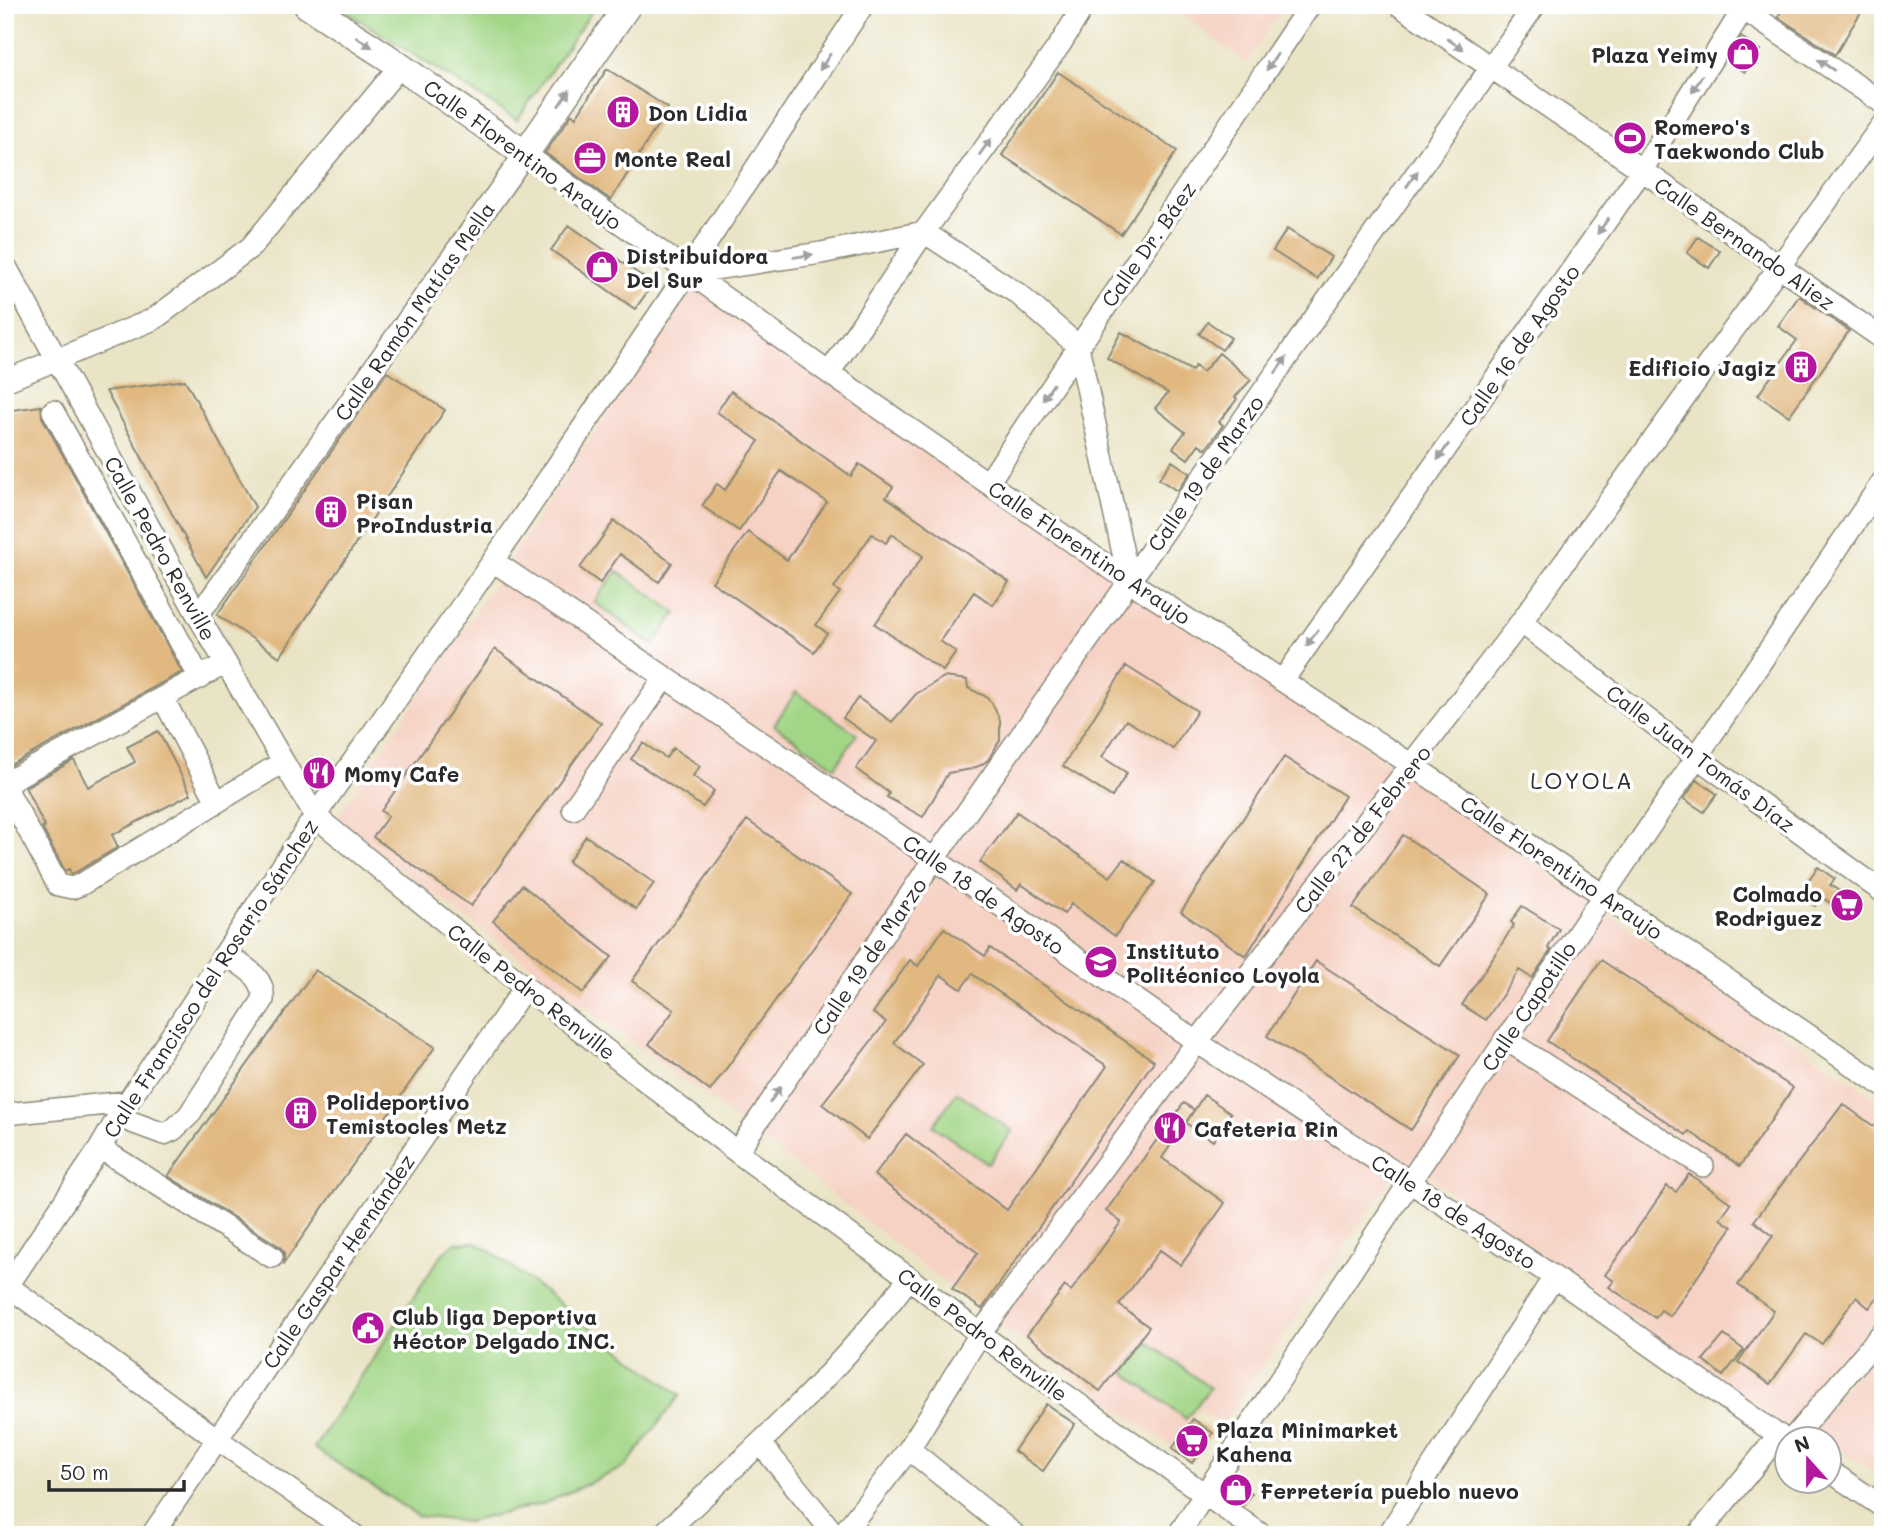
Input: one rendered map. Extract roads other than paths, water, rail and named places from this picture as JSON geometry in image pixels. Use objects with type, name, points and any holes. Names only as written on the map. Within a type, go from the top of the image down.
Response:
[{"type":"main road","name":"Calle Florentino Araujo","points":[[307,5],[400,66],[525,154]]},
{"type":"main road","name":"Calle Ramón Matías Mella","points":[[525,154],[628,5]]},
{"type":"street","name":"Calle Francisco del Rosario Sánchez","points":[[7,1288],[314,816],[494,561],[863,5]]},
{"type":"street","points":[[829,373],[924,232],[1061,43],[1084,5]]},
{"type":"street","name":"Calle Dr. Báez","points":[[988,483],[1310,5]]},
{"type":"street","name":"Calle Bernando Aliez","points":[[1399,5],[1642,170],[1883,339]]},
{"type":"street","name":"Calle 19 de Marzo","points":[[737,1152],[934,859],[1535,5]]},
{"type":"street","points":[[1742,7],[1883,103]]},
{"type":"street","name":"Calle 16 de Agosto","points":[[1283,680],[1642,170],[1742,7]]},
{"type":"street","points":[[5,381],[154,319],[251,247],[316,172],[400,66]]},
{"type":"street","name":"Calle 27 de Febrero","points":[[842,1535],[909,1449],[981,1334],[1198,1042],[1521,622],[1883,124]]},
{"type":"street","name":"Calle Florentino Araujo","points":[[525,154],[687,273],[1129,582],[1412,765],[1883,1086]]},
{"type":"street","name":"Calle Ramón Matías Mella","points":[[197,614],[220,586],[525,154]]},
{"type":"street","points":[[687,273],[821,253],[924,232],[1018,294],[1078,346],[1129,582]]},
{"type":"street","name":"Calle Pedro Renville","points":[[5,265],[197,614],[314,816],[525,987],[737,1152],[981,1334],[1262,1535]]},
{"type":"street","points":[[53,411],[200,678]]},
{"type":"street","name":"Calle Capotillo","points":[[1178,1535],[1505,1039],[1602,894],[1698,758],[1883,481]]},
{"type":"street","name":"Calle 18 de Agosto","points":[[494,561],[934,859],[1198,1042],[1554,1277],[1772,1428]]},
{"type":"street","name":"Calle Juan Tomás Díaz","points":[[1521,622],[1698,758],[1883,892]]},
{"type":"street","points":[[226,663],[18,776],[9,785],[9,794],[15,808],[58,885],[72,887],[82,884],[283,762]]},
{"type":"street","points":[[573,809],[665,677]]},
{"type":"street","points":[[163,698],[217,802]]},
{"type":"street","points":[[5,1114],[123,1110],[164,1134],[173,1130],[189,1115],[263,1000],[264,990],[259,979],[225,954]]},
{"type":"street","name":"Calle Gaspar Hernández","points":[[152,1535],[525,987]]},
{"type":"street","points":[[1505,1039],[1703,1166]]},
{"type":"street","points":[[100,1148],[272,1257]]},
{"type":"street","points":[[1388,1535],[1554,1277]]},
{"type":"street","points":[[662,1535],[796,1408],[890,1304],[909,1278]]},
{"type":"street","points":[[7,1288],[354,1535]]},
{"type":"street","points":[[1799,1424],[1883,1332]]},
{"type":"street","points":[[760,1443],[835,1535]]},
{"type":"street","points":[[909,1449],[1015,1535]]},
{"type":"street","points":[[1698,1535],[1772,1453]]},
{"type":"street","points":[[1842,1479],[1883,1507]]},
{"type":"place","name":"Plaza Yeimy","points":[[1743,54]]},
{"type":"place","name":"Don Lidia","points":[[623,112]]},
{"type":"place","name":"Romero's Taekwondo Club","points":[[1630,138]]},
{"type":"place","name":"Monte Real","points":[[590,158]]},
{"type":"place","name":"Distribuidora Del Sur","points":[[602,267]]},
{"type":"place","name":"Edificio Jagiz","points":[[1801,367]]},
{"type":"place","name":"Pisan ProIndustria","points":[[331,512]]},
{"type":"place","name":"Momy Cafe","points":[[319,773]]},
{"type":"place","name":"Colmado Rodriguez","points":[[1847,905]]},
{"type":"place","name":"Instituto Politécnico Loyola","points":[[1101,962]]},
{"type":"place","name":"Polideportivo Temistocles Metz","points":[[301,1113]]},
{"type":"place","name":"Cafeteria Rin","points":[[1170,1128]]},
{"type":"place","name":"Club liga Deportiva Héctor Delgado INC.","points":[[368,1328]]},
{"type":"place","name":"Plaza Minimarket Kahena","points":[[1192,1441]]},
{"type":"place","name":"Ferretería pueblo nuevo","points":[[1236,1490]]},
{"type":"district","name":"LOYOLA","points":[[1582,780]]}]
